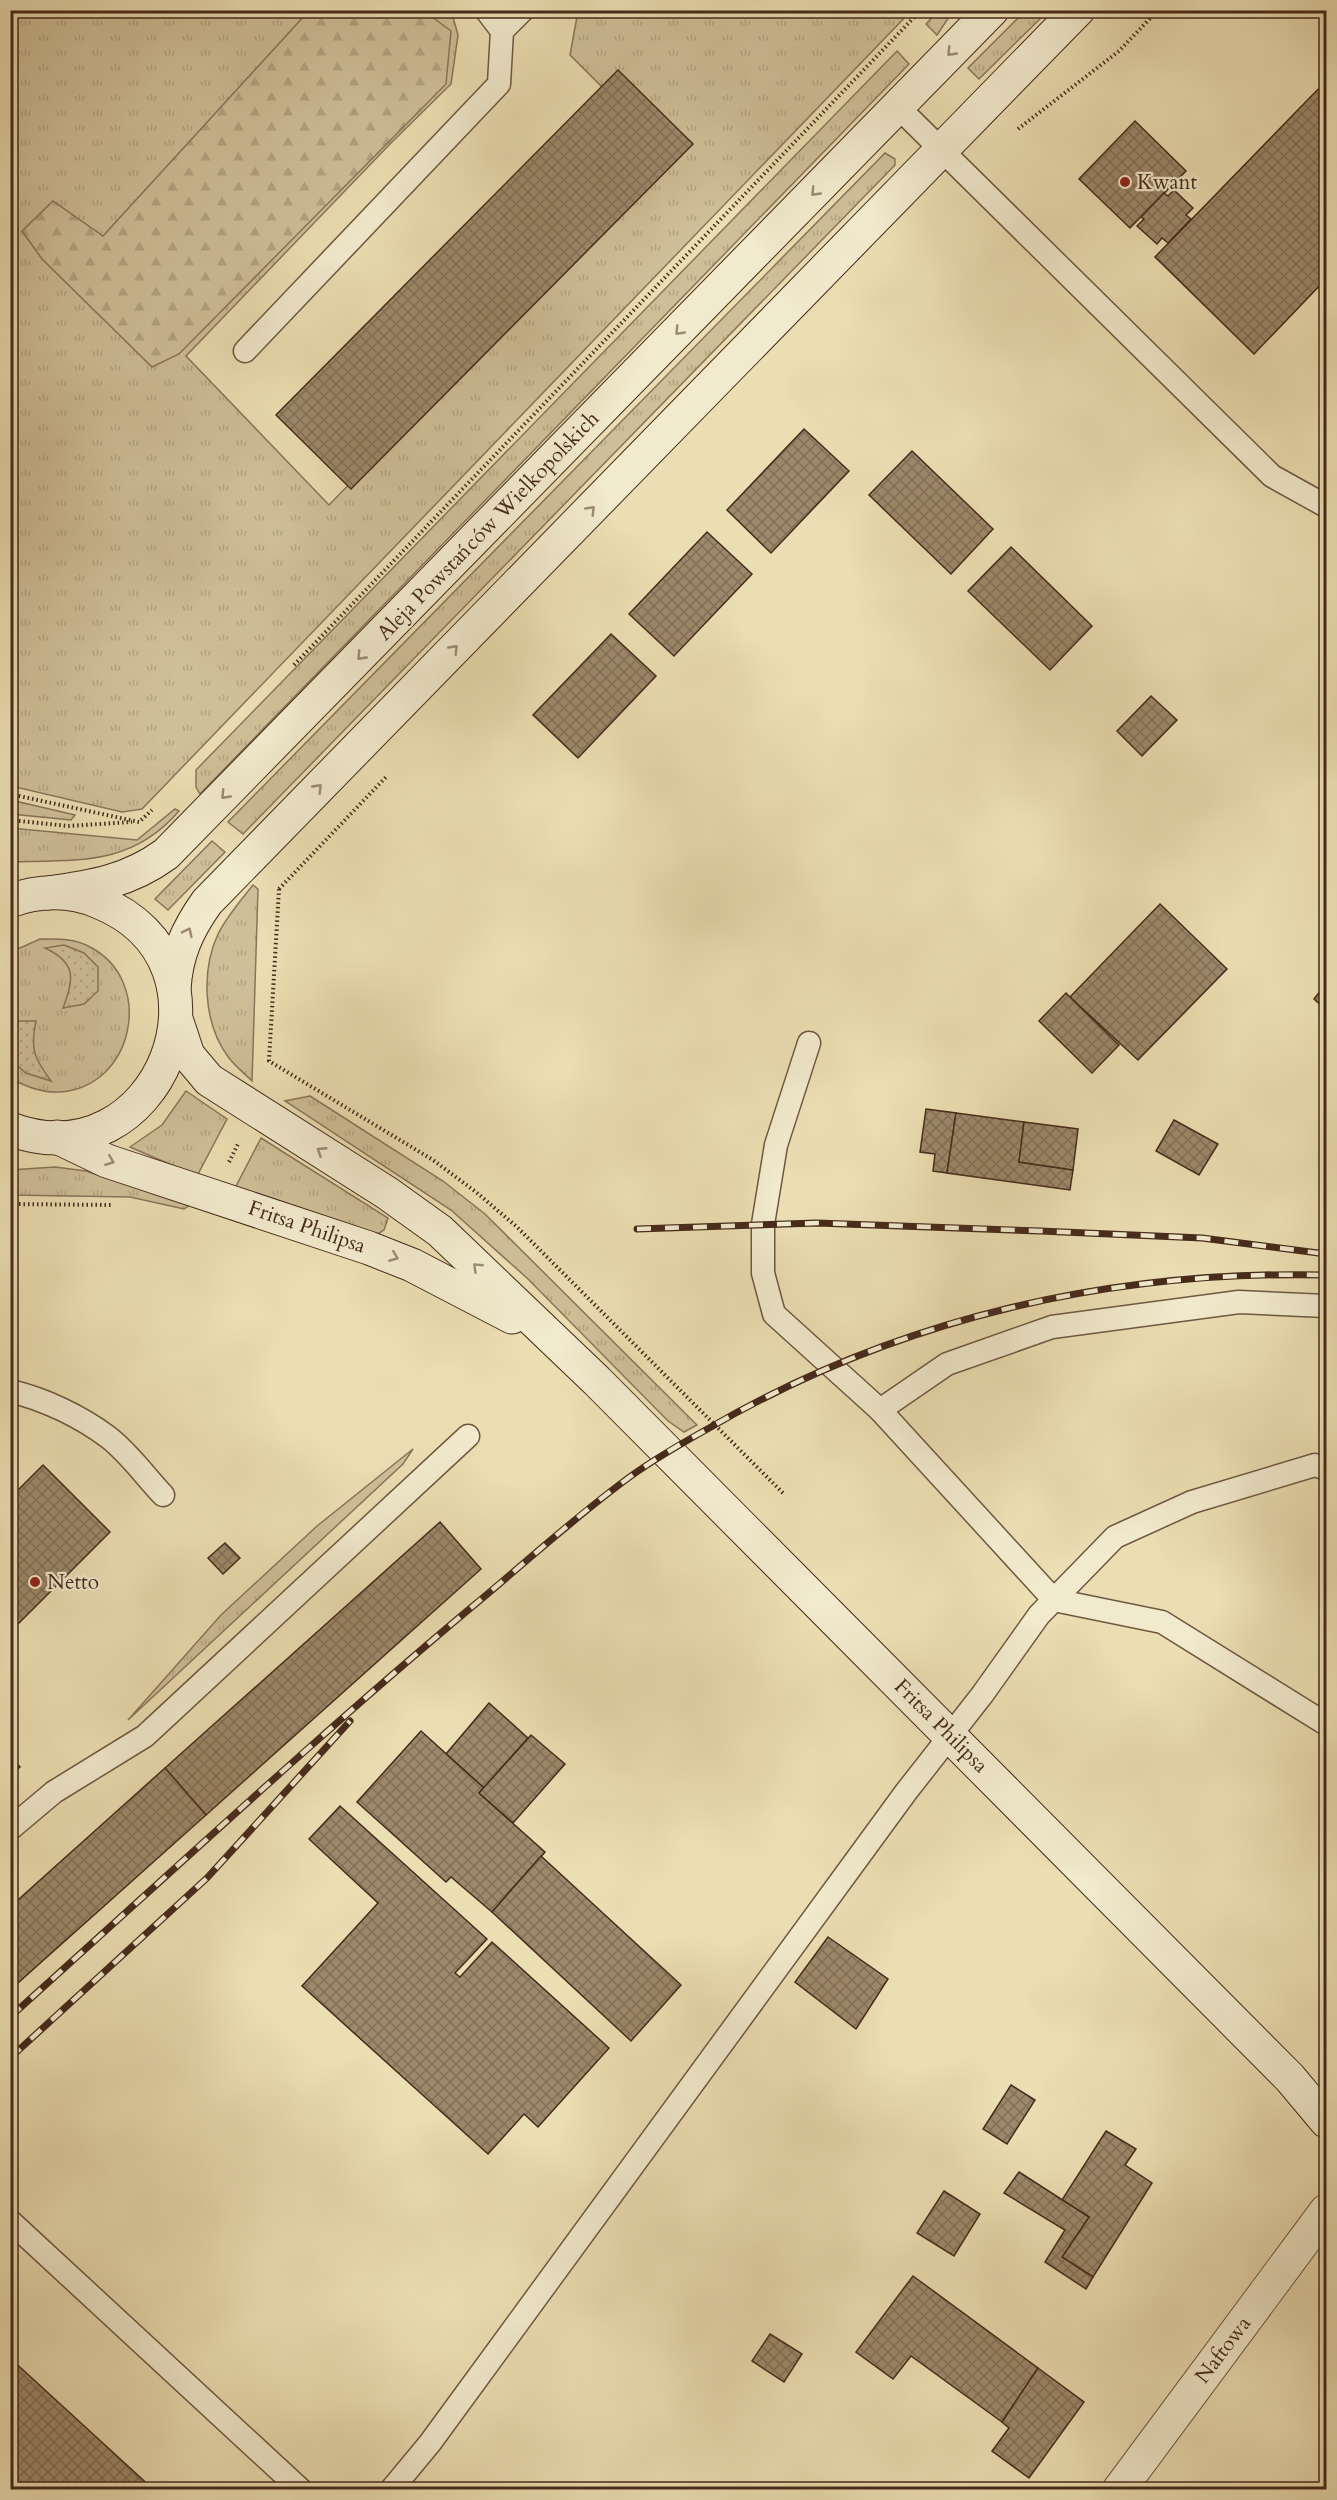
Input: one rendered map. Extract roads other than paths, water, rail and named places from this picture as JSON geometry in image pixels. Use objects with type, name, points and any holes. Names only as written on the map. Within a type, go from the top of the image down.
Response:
[{"type":"main road","name":"Aleja Powstańców Wielkopolskich","points":[[48,893],[118,881],[148,867],[166,854],[992,10]]},
{"type":"main road","points":[[29,1135],[75,1135],[110,1124],[140,1102],[152,1088],[170,1055],[178,955],[193,921],[207,902],[1078,10]]},
{"type":"main road","points":[[12,899],[48,893]]},
{"type":"main road","name":"Fritsa Philipsa","points":[[48,893],[70,893],[91,898],[129,918],[157,949],[175,1004],[188,1055],[208,1080],[387,1193],[440,1231],[549,1338],[597,1381],[1290,2078],[1326,2121]]},
{"type":"main road","name":"Fritsa Philipsa","points":[[29,1135],[340,1237],[412,1265],[471,1294],[549,1338]]},
{"type":"main road","name":"Naftowa","points":[[1119,2490],[1326,2211]]},
{"type":"lane","points":[[245,351],[499,84],[502,31],[486,10]]},
{"type":"lane","points":[[502,31],[523,10]]},
{"type":"lane","points":[[898,107],[1272,476],[1326,506]]},
{"type":"lane","points":[[809,1043],[776,1145],[764,1224],[764,1273],[774,1314],[880,1410],[1054,1600],[1162,1622],[1326,1724]]},
{"type":"lane","points":[[880,1410],[947,1364],[1052,1327],[1239,1302],[1326,1306]]},
{"type":"lane","points":[[10,1391],[28,1395],[76,1417],[109,1438],[163,1495]]},
{"type":"lane","points":[[10,1829],[54,1792],[145,1736],[468,1436]]},
{"type":"lane","points":[[392,2490],[430,2443],[949,1735],[982,1695],[1040,1615],[1115,1537],[1192,1502],[1315,1465],[1326,1468]]},
{"type":"lane","points":[[10,2220],[302,2490]]},
{"type":"railway","points":[[637,1229],[817,1223],[1040,1231],[1202,1238],[1326,1254]]},
{"type":"railway","points":[[10,2017],[356,1706],[590,1507],[631,1476],[701,1433],[783,1389],[856,1357],[932,1330],[1008,1308],[1086,1292],[1166,1281],[1246,1276],[1326,1275]]},
{"type":"railway","points":[[10,2058],[207,1878],[350,1721]]},
{"type":"place","name":"Kwant","points":[[1125,182]]},
{"type":"place","name":"Netto","points":[[35,1582]]}]
